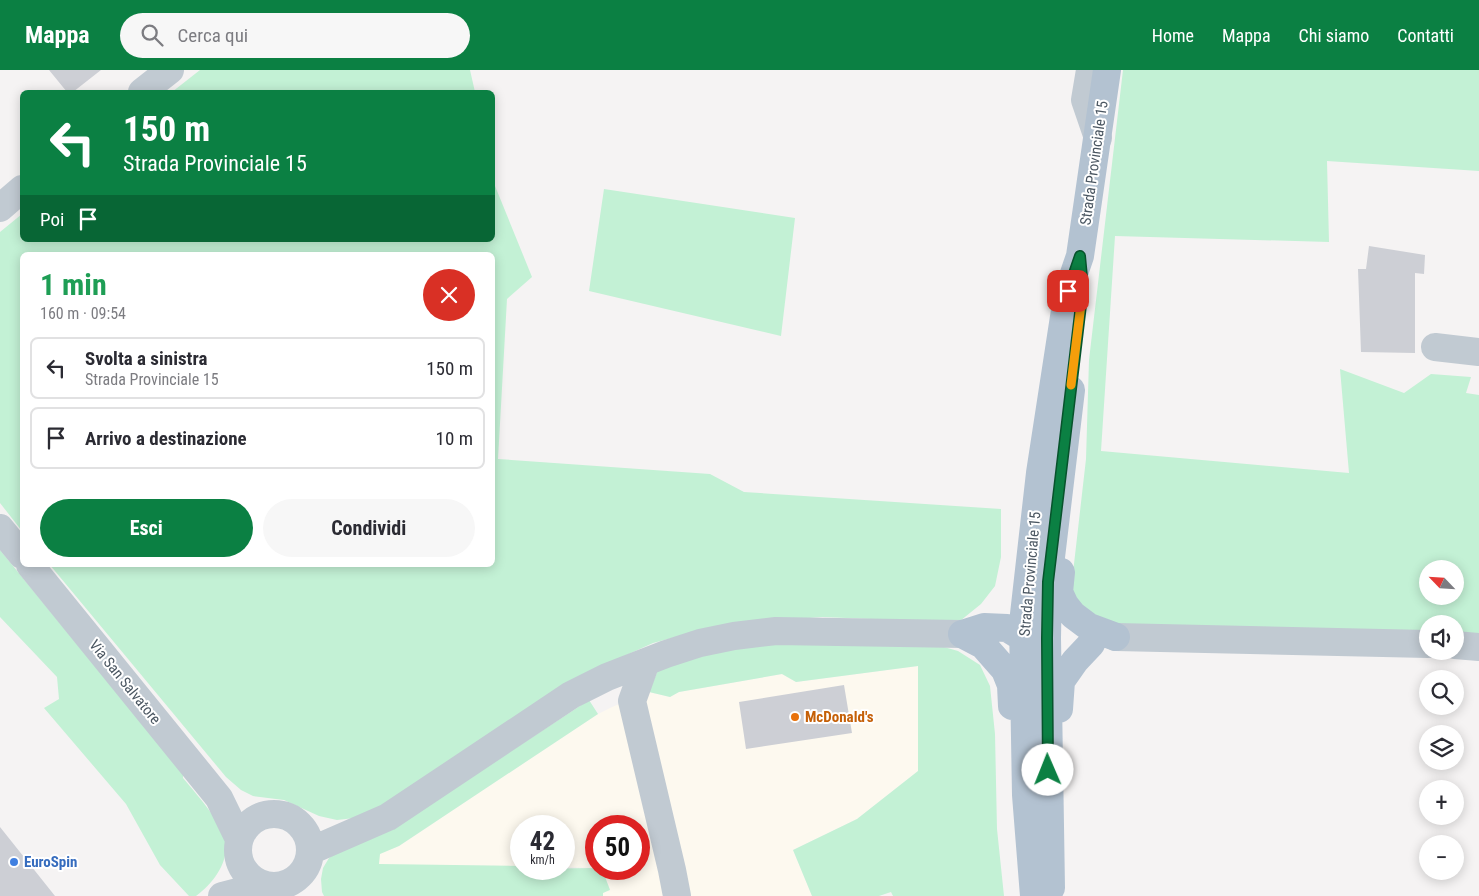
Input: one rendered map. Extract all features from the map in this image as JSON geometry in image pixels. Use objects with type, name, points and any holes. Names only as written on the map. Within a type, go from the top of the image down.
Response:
[{"type":"main road","name":"Strada Provinciale 15","points":[[1035,638],[1038,627],[1036,607],[1045,508],[1037,495],[1068,291],[1080,256],[1108,70]]},
{"type":"main road","name":"Strada Provinciale 15","points":[[1034,896],[1038,814],[1035,638],[1048,582],[1083,288],[1080,256]]},
{"type":"main road","points":[[1062,463],[1071,488],[1059,592],[1072,615],[1099,636]]},
{"type":"main road","points":[[984,627],[1007,628],[1035,638],[1059,631],[1099,636],[1075,661],[1061,682],[1059,704],[1061,798],[1038,814],[1016,794],[1011,685],[1004,670],[972,640],[984,627]]},
{"type":"main road","name":"Strada Provinciale 15","points":[[1038,814],[1051,896]]},
{"type":"street","points":[[145,90],[170,70]]},
{"type":"street","points":[[1090,70],[1085,100],[1098,138]]},
{"type":"street","points":[[0,208],[20,191]]},
{"type":"street","points":[[1435,347],[1479,352]]},
{"type":"street","points":[[0,528],[20,553]]},
{"type":"street","name":"Via San Salvatore","points":[[32,567],[220,798],[239,848]]},
{"type":"street","points":[[312,896],[309,887],[309,858],[310,845],[308,835],[301,825],[292,818],[282,814],[270,813],[259,816],[250,822],[243,830],[239,848],[222,896],[277,889],[285,885],[302,874],[309,858],[388,817],[571,695],[646,662],[700,642],[776,631],[972,640]]},
{"type":"street","points":[[1099,636],[1419,644]]},
{"type":"street","points":[[1464,646],[1479,647]]},
{"type":"street","points":[[646,662],[632,701],[677,896]]},
{"type":"street","points":[[597,682],[632,701]]},
{"type":"street","points":[[220,798],[266,814]]},
{"type":"street","points":[[239,848],[242,868],[248,876],[256,882],[277,889]]},
{"type":"shaded area","points":[[918,666],[918,771],[857,819],[793,850],[812,896],[603,896],[603,893],[610,889],[606,880],[650,880],[650,815],[585,815],[585,868],[575,867],[575,815],[510,815],[510,866],[379,865],[379,854],[399,846],[598,714],[612,707],[649,692],[670,697],[679,692],[782,674],[796,682]]},
{"type":"green space","points":[[200,70],[470,70],[475,90],[175,90]]},
{"type":"green space","points":[[1123,70],[1479,70],[1479,171],[1327,161],[1329,242],[1115,236],[1101,451],[1349,473],[1340,369],[1404,393],[1431,374],[1471,377],[1466,393],[1479,395],[1479,635],[1464,634],[1464,615],[1419,615],[1419,632],[1110,624],[1070,599],[1086,459],[1089,360]]},
{"type":"green space","points":[[495,186],[532,277],[507,299],[498,459],[710,474],[744,492],[1001,509],[1001,557],[995,586],[981,604],[960,621],[822,617],[706,629],[653,643],[576,678],[430,776],[363,817],[337,820],[319,816],[284,800],[253,796],[241,790],[226,777],[52,567],[495,567],[495,252],[20,252],[20,528],[0,503],[0,232],[20,216],[20,242],[495,242]]},
{"type":"green space","points":[[604,189],[795,218],[781,336],[589,291]]},
{"type":"green space","points":[[0,550],[183,774],[183,778],[208,808],[224,834],[226,849],[222,865],[208,885],[196,896],[189,896],[160,865],[126,804],[44,708],[59,699],[57,677],[0,617]]},
{"type":"green space","points":[[768,640],[937,645],[958,651],[980,665],[990,686],[995,734],[997,829],[1004,896],[893,896],[891,892],[879,896],[812,896],[793,850],[857,819],[918,771],[918,666],[796,682],[782,674],[679,692],[670,697],[649,692],[658,670],[700,652]]},
{"type":"green space","points":[[589,700],[598,714],[399,846],[380,854],[379,864],[510,866],[510,880],[575,880],[575,868],[585,868],[585,880],[606,880],[610,890],[603,893],[603,896],[324,896],[321,879],[323,868],[329,858],[341,849],[410,817]]},
{"type":"building","points":[[49,70],[101,70],[76,90],[65,90]]},
{"type":"building","points":[[1369,246],[1425,255],[1424,274],[1415,273],[1415,353],[1361,352],[1358,269],[1366,269]]},
{"type":"building","name":"McDonald's","points":[[844,685],[852,733],[746,749],[739,702]]},
{"type":"building","name":"EuroSpin","points":[[0,827],[55,896],[0,896]]},
{"type":"slow traffic","points":[[1071,385],[1083,288],[1082,276]]},
{"type":"place","name":"McDonald's","points":[[795,717]]},
{"type":"place","name":"EuroSpin","points":[[14,862]]},
{"type":"route","points":[[1048,770],[1048,582],[1083,288],[1080,256],[1068,291]]}]
